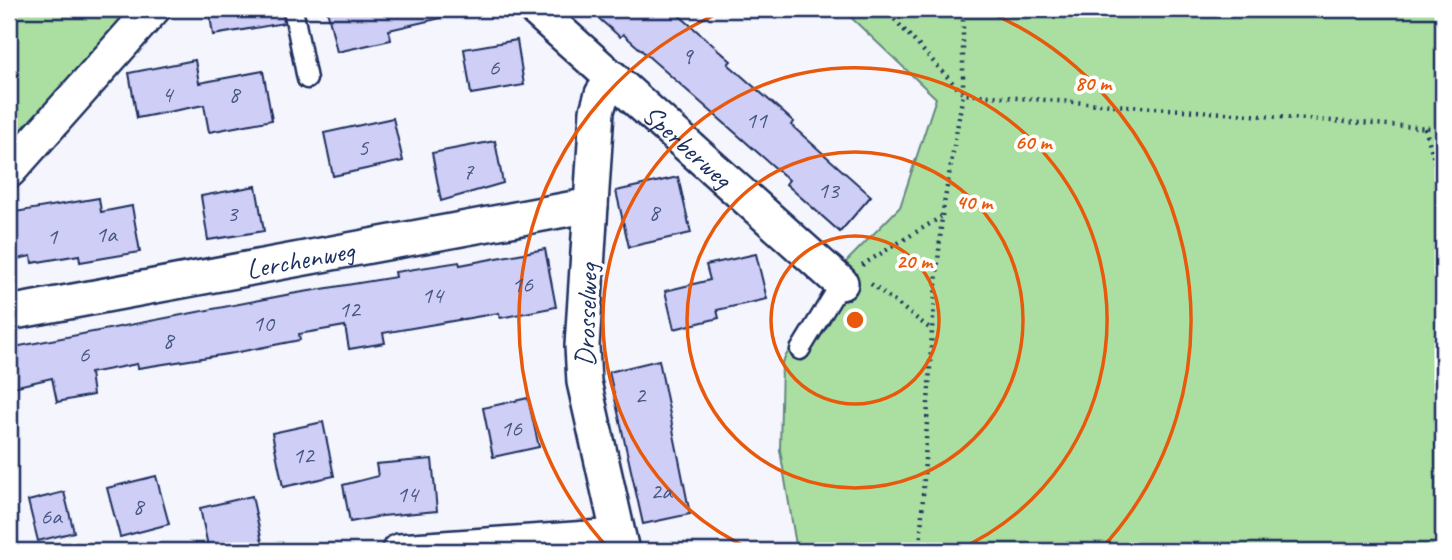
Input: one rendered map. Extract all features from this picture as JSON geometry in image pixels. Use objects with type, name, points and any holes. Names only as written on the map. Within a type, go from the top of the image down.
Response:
[{"type":"street","points":[[9,170],[153,9]]},
{"type":"street","name":"Sperberweg","points":[[536,9],[847,277]]},
{"type":"street","name":"Drosselweg","points":[[613,78],[602,94],[597,111],[582,346],[584,382],[620,543]]},
{"type":"street","name":"Lerchenweg","points":[[9,313],[591,205]]},
{"type":"street","points":[[399,551],[620,543]]},
{"type":"lane","points":[[293,9],[307,79]]},
{"type":"lane","points":[[800,350],[847,277]]},
{"type":"path","points":[[885,9],[963,94],[1443,129]]},
{"type":"path","points":[[920,551],[932,330],[942,216],[963,94],[963,9]]},
{"type":"path","points":[[1425,128],[1443,190]]},
{"type":"path","points":[[932,330],[847,277],[942,216]]},
{"type":"green space","points":[[9,9],[135,9],[9,151]]},
{"type":"green space","points":[[842,9],[1443,9],[1443,551],[797,551],[780,450],[782,362],[840,268],[900,207],[936,98]]},
{"type":"building","points":[[209,9],[282,9],[284,23],[213,35]]},
{"type":"building","points":[[327,9],[440,9],[441,18],[389,30],[391,40],[337,52]]},
{"type":"building","points":[[588,9],[672,9],[731,61],[728,64],[794,122],[791,125],[871,196],[840,232],[786,184],[789,180],[623,34],[620,37]]},
{"type":"building","points":[[517,40],[524,85],[471,94],[464,49]]},
{"type":"building","points":[[195,60],[199,83],[263,71],[272,120],[209,132],[204,105],[137,118],[129,73]]},
{"type":"building","points":[[393,118],[403,161],[333,176],[324,133]]},
{"type":"building","points":[[495,141],[503,183],[441,201],[432,153]]},
{"type":"building","points":[[678,177],[691,233],[629,247],[616,191]]},
{"type":"building","points":[[256,186],[264,231],[208,240],[201,196]]},
{"type":"building","points":[[99,198],[101,212],[132,206],[140,252],[80,262],[79,255],[32,263],[31,256],[9,261],[9,213]]},
{"type":"building","points":[[545,249],[556,307],[500,318],[499,313],[383,333],[385,343],[349,349],[345,326],[299,334],[300,340],[234,353],[138,368],[137,364],[90,373],[93,395],[57,402],[52,378],[9,388],[9,348],[291,294],[396,277],[395,272],[459,262],[460,265]]},
{"type":"building","points":[[756,254],[767,299],[717,310],[719,318],[674,329],[665,291],[710,280],[706,265]]},
{"type":"building","points":[[659,360],[690,514],[643,524],[609,372]]},
{"type":"building","points":[[528,398],[539,447],[493,457],[483,408]]},
{"type":"building","points":[[323,422],[334,476],[283,487],[272,433]]},
{"type":"building","points":[[432,459],[437,511],[350,522],[343,485],[378,476],[376,464]]},
{"type":"building","points":[[156,476],[169,524],[120,537],[107,488]]},
{"type":"building","points":[[64,492],[74,532],[38,541],[28,501]]},
{"type":"building","points":[[252,496],[264,551],[209,551],[200,508]]}]
